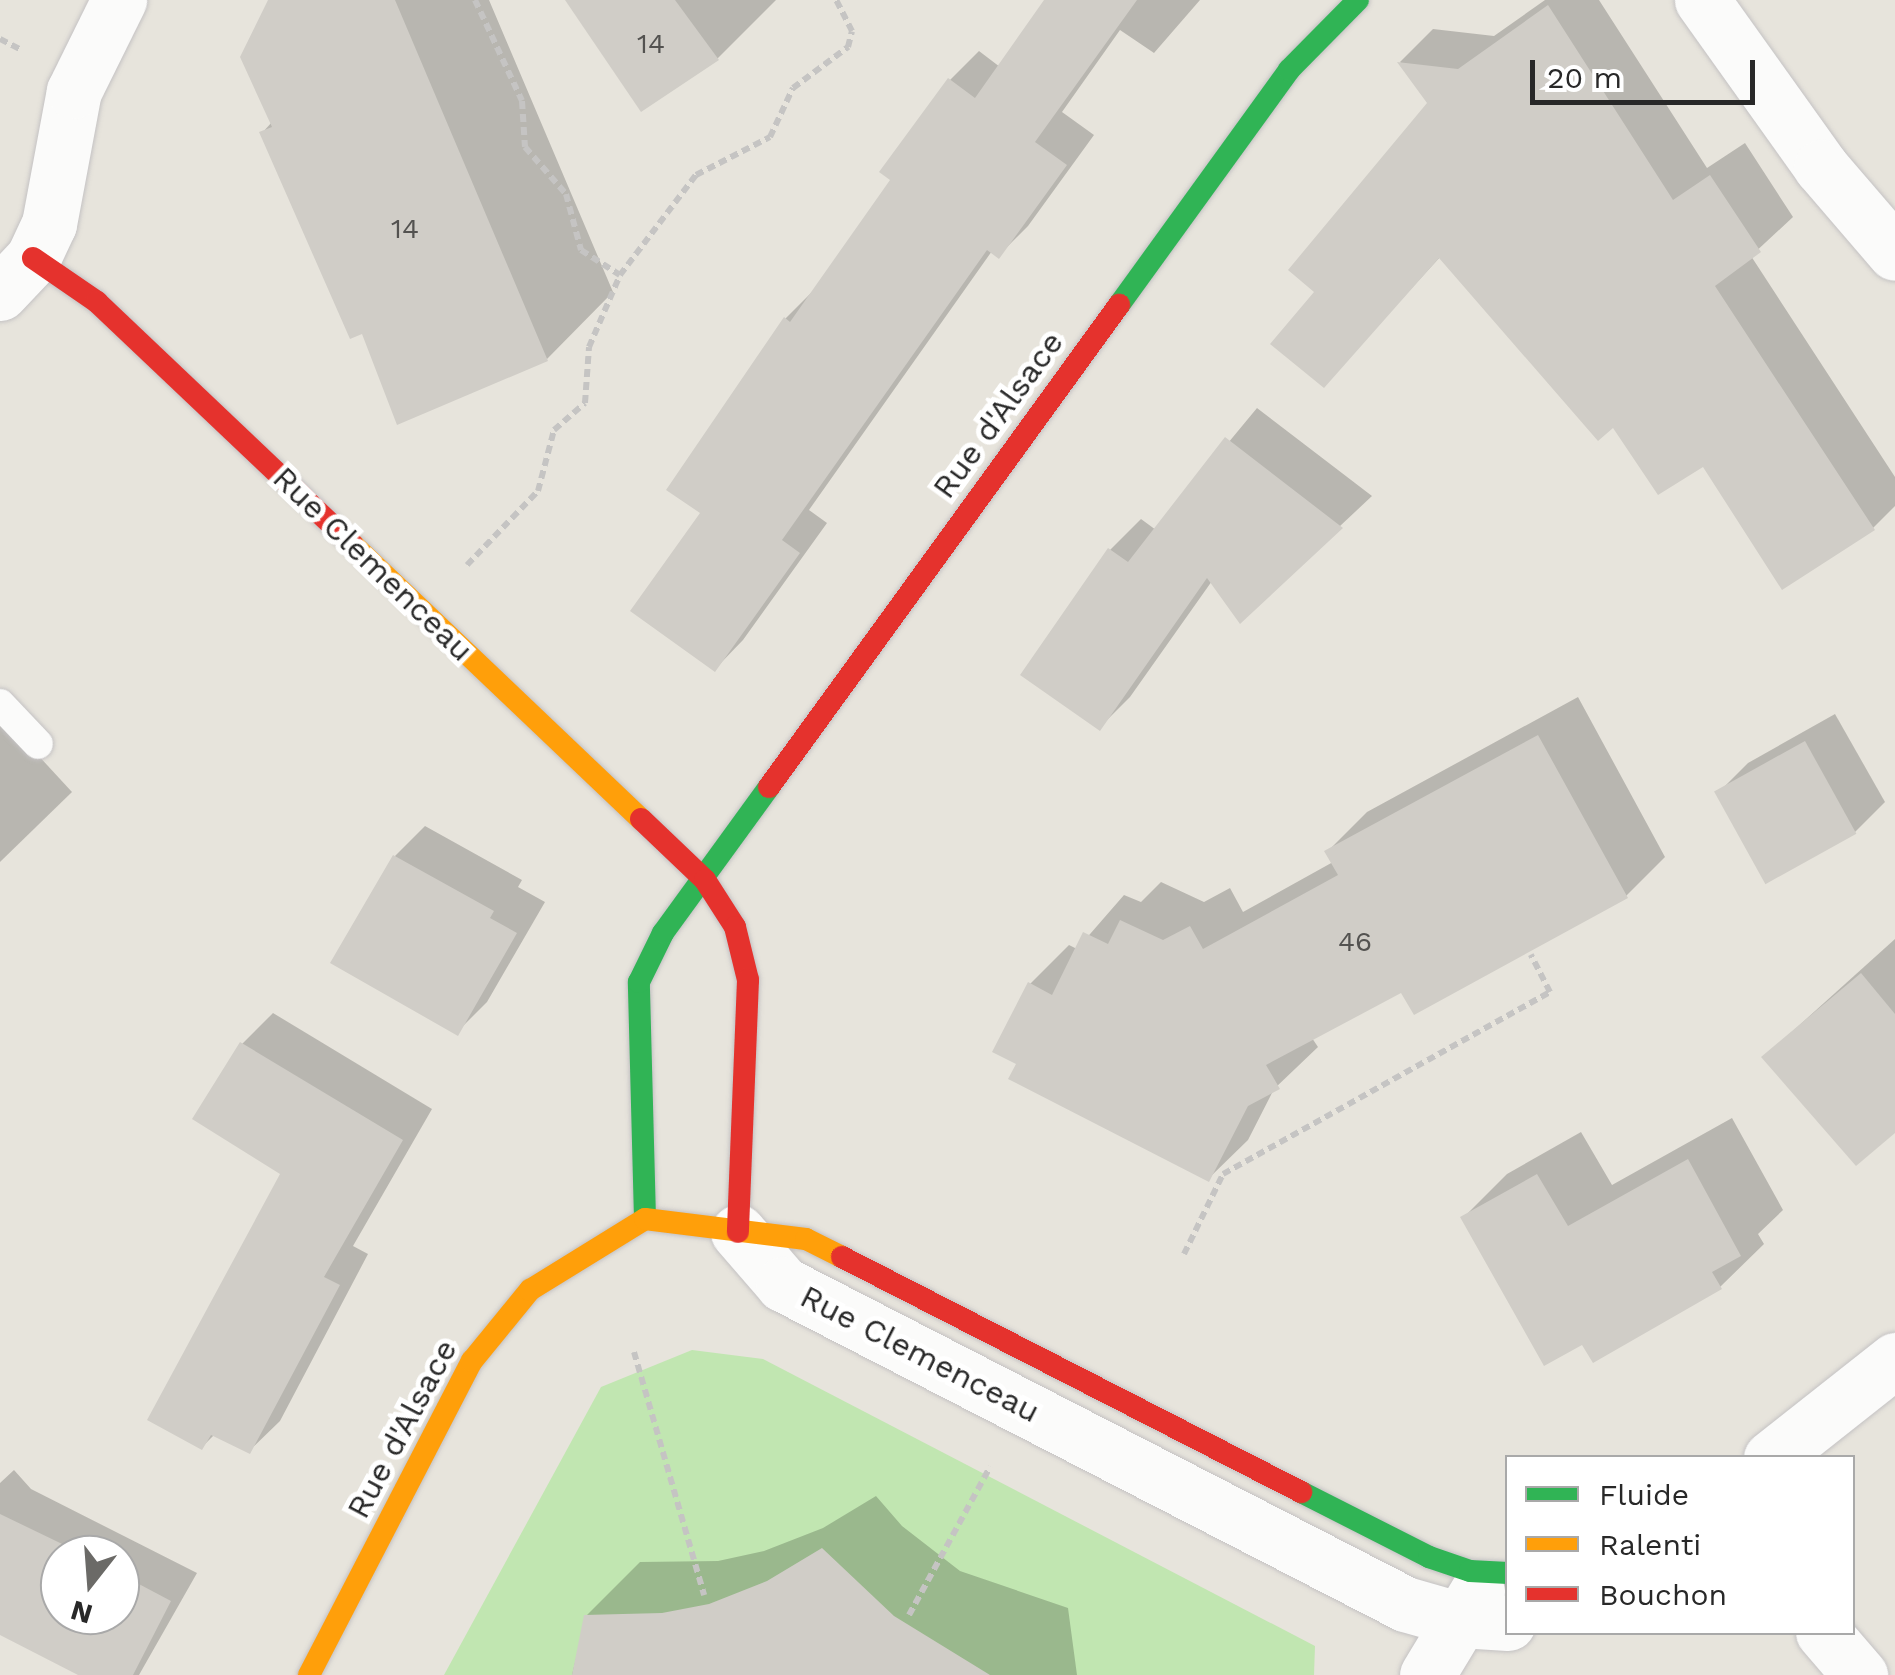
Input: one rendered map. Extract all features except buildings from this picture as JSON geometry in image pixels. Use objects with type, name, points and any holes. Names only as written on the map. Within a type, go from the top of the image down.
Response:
[{"type":"street","points":[[16,275],[56,195],[74,92],[119,0]]},
{"type":"street","name":"Rue d'Alsace","points":[[309,1675],[472,1360],[530,1290],[645,1219],[639,982],[663,933],[1289,70],[1358,0]]},
{"type":"street","points":[[1702,0],[1821,167],[1895,253]]},
{"type":"street","name":"Rue Clemenceau","points":[[16,275],[98,302],[705,880]]},
{"type":"street","points":[[645,1219],[738,1232],[748,980],[736,927],[705,880]]},
{"type":"street","name":"Rue Clemenceau","points":[[738,1232],[806,1239],[1429,1557],[1498,1573]]},
{"type":"street","name":"Rue Clemenceau","points":[[738,1232],[784,1284],[1406,1604],[1484,1621]]},
{"type":"street","points":[[1774,1455],[1884,1370]]},
{"type":"street","points":[[1821,1455],[1884,1370]]},
{"type":"street","points":[[1427,1675],[1484,1621],[1498,1573]]},
{"type":"street","points":[[1826,1635],[1860,1675]]},
{"type":"lane","points":[[0,704],[38,744]]},
{"type":"path","points":[[475,0],[522,101],[526,146],[566,194],[582,250],[620,275]]},
{"type":"path","points":[[460,574],[538,491],[554,430],[584,402],[589,348],[620,275],[696,175],[770,137],[794,88],[848,46],[852,31],[836,0]]},
{"type":"path","points":[[0,39],[23,51]]},
{"type":"path","points":[[1184,1254],[1223,1174],[1550,992],[1531,955]]},
{"type":"path","points":[[634,1352],[704,1595]]},
{"type":"path","points":[[909,1615],[993,1463]]},
{"type":"green space","points":[[692,1350],[763,1359],[1315,1646],[1314,1675],[444,1675],[601,1387]]},
{"type":"traffic: fast","points":[[1119,305],[1289,70],[1358,0]]},
{"type":"traffic: fast","points":[[645,1219],[639,982],[663,933],[769,787]]},
{"type":"traffic: fast","points":[[1301,1492],[1429,1557],[1470,1571],[1505,1573]]},
{"type":"traffic: slow","points":[[352,544],[641,819]]},
{"type":"traffic: slow","points":[[309,1675],[472,1361],[530,1290],[645,1219],[806,1239],[842,1257]]},
{"type":"traffic: jam","points":[[33,258],[97,302],[352,544]]},
{"type":"traffic: jam","points":[[769,787],[1119,305]]},
{"type":"traffic: jam","points":[[641,819],[705,880],[735,927],[748,980],[738,1232]]},
{"type":"traffic: jam","points":[[842,1257],[1301,1492]]}]
